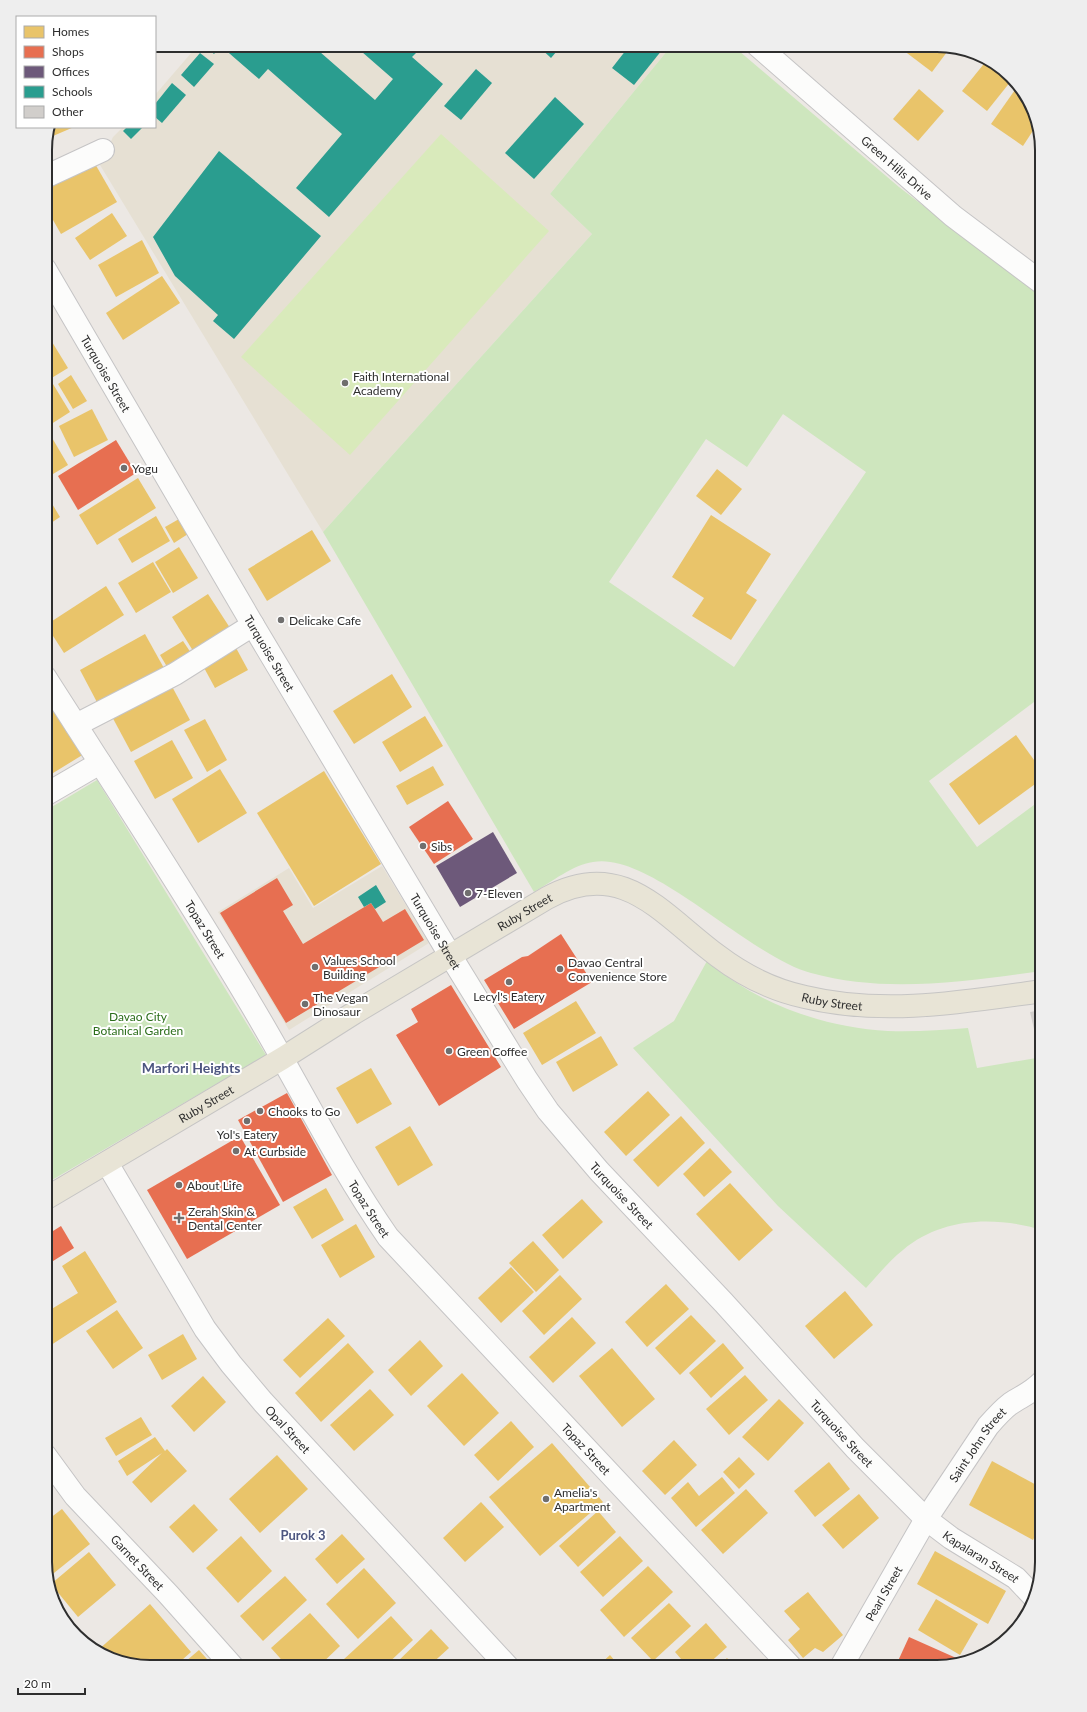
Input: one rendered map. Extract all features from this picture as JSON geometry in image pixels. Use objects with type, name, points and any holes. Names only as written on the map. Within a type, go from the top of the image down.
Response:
[{"type":"main road","name":"Ruby Street","points":[[52,1195],[283,1058],[450,955],[562,889],[576,885],[594,884],[615,886],[641,896],[662,909],[718,956],[744,974],[773,988],[803,997],[837,1004],[875,1008],[950,1003],[1035,992]]},
{"type":"street","name":"Green Hills Drive","points":[[764,52],[953,216],[1035,277]]},
{"type":"street","points":[[52,174],[103,150]]},
{"type":"street","name":"Turquoise Street","points":[[52,282],[253,625],[450,955],[527,1080],[568,1135],[599,1171],[724,1304],[855,1448],[926,1519]]},
{"type":"street","points":[[76,725],[175,674],[253,625]]},
{"type":"street","name":"Topaz Street","points":[[52,689],[205,927],[283,1058],[364,1202],[388,1237],[784,1660]]},
{"type":"street","points":[[52,791],[100,763]]},
{"type":"street","name":"Opal Street","points":[[107,1163],[184,1296],[231,1364],[268,1408],[502,1660]]},
{"type":"street","name":"Saint John Street","points":[[926,1519],[988,1426],[999,1413],[1012,1402],[1029,1394],[1035,1388]]},
{"type":"street","name":"Garnet Street","points":[[52,1465],[75,1496],[168,1594],[227,1660]]},
{"type":"street","name":"Kapalaran Street","points":[[926,1519],[951,1538],[1016,1578],[1030,1593]]},
{"type":"street","name":"Pearl Street","points":[[845,1660],[926,1519]]},
{"type":"shaded area","name":"Faith International Academy","points":[[192,52],[666,52],[550,194],[592,234],[323,532],[100,165],[113,137],[122,128],[156,128],[156,94]]},
{"type":"shaded area","name":"Values School Building","points":[[382,866],[429,943],[289,1030],[218,912],[289,868],[313,908]]},
{"type":"green space","points":[[666,52],[740,52],[899,187],[973,244],[1035,286],[1035,701],[929,781],[977,847],[1035,804],[1035,972],[956,982],[926,984],[868,983],[811,973],[786,963],[758,947],[700,907],[642,872],[616,863],[593,862],[585,864],[570,870],[534,892],[323,532],[592,234],[550,194]],"holes":[[[783,414],[866,472],[734,667],[609,582],[706,439],[747,467]]]},
{"type":"green space","points":[[441,134],[549,231],[350,455],[241,357]]},
{"type":"green space","name":"Davao City Botanical Garden","points":[[97,780],[266,1055],[52,1180],[52,807]]},
{"type":"green space","points":[[707,961],[748,990],[792,1011],[815,1018],[863,1029],[888,1031],[968,1028],[977,1068],[1035,1058],[1035,1228],[1024,1225],[988,1221],[952,1225],[935,1231],[918,1239],[898,1254],[866,1288],[778,1206],[633,1048],[674,1021]]},
{"type":"building: Homes","points":[[906,52],[947,53],[932,72]]},
{"type":"building: Homes","points":[[984,64],[1002,76],[1009,83],[987,111],[962,91]]},
{"type":"building: Homes","points":[[919,89],[944,111],[918,141],[893,119]]},
{"type":"building: Homes","points":[[1015,91],[1028,113],[1033,131],[1023,146],[991,124]]},
{"type":"building: Homes","points":[[55,128],[72,128],[53,136]]},
{"type":"building: Homes","points":[[94,162],[117,202],[61,234],[52,218],[52,187]]},
{"type":"building: Homes","points":[[112,213],[127,236],[90,260],[75,238]]},
{"type":"building: Homes","points":[[142,240],[159,273],[116,297],[98,265]]},
{"type":"building: Homes","points":[[162,276],[180,303],[123,340],[106,313]]},
{"type":"building: Homes","points":[[52,342],[68,368],[52,378]]},
{"type":"building: Homes","points":[[71,375],[87,401],[73,409],[58,384]]},
{"type":"building: Homes","points":[[52,385],[70,412],[52,424]]},
{"type":"building: Homes","points":[[92,409],[108,440],[74,457],[59,426]]},
{"type":"building: Homes","points":[[52,438],[68,465],[53,474],[52,472]]},
{"type":"building: Homes","points":[[717,469],[742,489],[721,515],[696,496]]},
{"type":"building: Homes","points":[[138,478],[156,508],[97,545],[79,515]]},
{"type":"building: Homes","points":[[52,504],[60,517],[52,522]]},
{"type":"building: Homes","points":[[711,515],[771,554],[746,593],[757,600],[731,640],[692,616],[704,598],[672,577]]},
{"type":"building: Homes","points":[[156,516],[170,541],[132,563],[118,539]]},
{"type":"building: Homes","points":[[179,519],[188,534],[174,543],[165,527]]},
{"type":"building: Homes","points":[[312,530],[331,561],[267,601],[248,569]]},
{"type":"building: Homes","points":[[179,547],[198,578],[173,593],[155,562]]},
{"type":"building: Homes","points":[[153,562],[171,592],[136,613],[118,583]]},
{"type":"building: Homes","points":[[106,586],[124,615],[64,653],[52,634],[52,621]]},
{"type":"building: Homes","points":[[208,594],[232,631],[195,654],[172,617]]},
{"type":"building: Homes","points":[[145,634],[165,670],[99,706],[80,670]]},
{"type":"building: Homes","points":[[183,641],[193,656],[169,670],[160,655]]},
{"type":"building: Homes","points":[[235,646],[248,670],[215,688],[202,664]]},
{"type":"building: Homes","points":[[392,674],[412,707],[354,744],[333,711]]},
{"type":"building: Homes","points":[[168,679],[190,720],[131,752],[109,711]]},
{"type":"building: Homes","points":[[52,705],[84,754],[52,774]]},
{"type":"building: Homes","points":[[425,716],[443,746],[400,772],[382,742]]},
{"type":"building: Homes","points":[[205,719],[227,760],[207,772],[184,730]]},
{"type":"building: Homes","points":[[1016,735],[1035,761],[1035,784],[979,825],[949,784]]},
{"type":"building: Homes","points":[[172,740],[193,778],[155,799],[134,761]]},
{"type":"building: Homes","points":[[433,766],[444,785],[407,805],[396,786]]},
{"type":"building: Homes","points":[[220,769],[247,813],[198,843],[172,799]]},
{"type":"building: Homes","points":[[324,771],[381,864],[314,906],[257,813]]},
{"type":"building: Homes","points":[[576,1001],[596,1033],[542,1065],[523,1033]]},
{"type":"building: Homes","points":[[601,1036],[618,1065],[573,1092],[556,1062]]},
{"type":"building: Homes","points":[[371,1068],[392,1104],[357,1124],[336,1088]]},
{"type":"building: Homes","points":[[648,1091],[670,1115],[626,1156],[604,1132]]},
{"type":"building: Homes","points":[[681,1116],[705,1143],[658,1187],[633,1160]]},
{"type":"building: Homes","points":[[410,1126],[433,1165],[398,1186],[375,1147]]},
{"type":"building: Homes","points":[[710,1148],[732,1172],[704,1197],[683,1174]]},
{"type":"building: Homes","points":[[730,1183],[773,1230],[739,1261],[696,1214]]},
{"type":"building: Homes","points":[[326,1188],[344,1220],[312,1239],[293,1207]]},
{"type":"building: Homes","points":[[582,1199],[603,1222],[563,1259],[542,1235]]},
{"type":"building: Homes","points":[[356,1224],[375,1257],[340,1278],[321,1245]]},
{"type":"building: Homes","points":[[533,1241],[559,1270],[536,1292],[509,1263]]},
{"type":"building: Homes","points":[[85,1251],[117,1302],[52,1344],[52,1309],[78,1293],[62,1266]]},
{"type":"building: Homes","points":[[511,1267],[534,1292],[501,1323],[478,1298]]},
{"type":"building: Homes","points":[[560,1275],[582,1299],[544,1335],[522,1311]]},
{"type":"building: Homes","points":[[666,1284],[689,1309],[647,1347],[625,1322]]},
{"type":"building: Homes","points":[[845,1291],[873,1325],[834,1359],[805,1326]]},
{"type":"building: Homes","points":[[117,1310],[143,1348],[113,1369],[86,1331]]},
{"type":"building: Homes","points":[[691,1315],[716,1341],[680,1375],[655,1348]]},
{"type":"building: Homes","points":[[572,1317],[596,1343],[553,1383],[529,1357]]},
{"type":"building: Homes","points":[[328,1318],[345,1336],[300,1378],[283,1360]]},
{"type":"building: Homes","points":[[183,1334],[197,1359],[162,1380],[148,1355]]},
{"type":"building: Homes","points":[[420,1340],[443,1366],[411,1396],[388,1370]]},
{"type":"building: Homes","points":[[348,1343],[374,1372],[321,1422],[295,1393]]},
{"type":"building: Homes","points":[[723,1343],[744,1368],[711,1398],[689,1373]]},
{"type":"building: Homes","points":[[612,1348],[655,1399],[622,1427],[579,1376]]},
{"type":"building: Homes","points":[[462,1373],[499,1413],[464,1446],[427,1406]]},
{"type":"building: Homes","points":[[745,1375],[768,1400],[729,1435],[706,1409]]},
{"type":"building: Homes","points":[[203,1376],[226,1402],[194,1432],[171,1406]]},
{"type":"building: Homes","points":[[370,1389],[394,1415],[354,1451],[330,1425]]},
{"type":"building: Homes","points":[[779,1399],[804,1423],[768,1461],[742,1437]]},
{"type":"building: Homes","points":[[141,1417],[152,1435],[116,1456],[105,1438]]},
{"type":"building: Homes","points":[[511,1421],[534,1447],[498,1481],[474,1455]]},
{"type":"building: Homes","points":[[155,1437],[165,1451],[167,1449],[187,1471],[151,1503],[132,1482],[162,1453],[127,1476],[118,1461]]},
{"type":"building: Homes","points":[[674,1440],[697,1465],[665,1495],[642,1471]]},
{"type":"building: Homes","name":"Amelia's Apartment","points":[[552,1443],[603,1502],[540,1556],[489,1497]]},
{"type":"building: Homes","points":[[277,1455],[308,1489],[260,1533],[229,1499]]},
{"type":"building: Homes","points":[[739,1457],[755,1474],[739,1489],[723,1472]]},
{"type":"building: Homes","points":[[992,1461],[1035,1484],[1035,1536],[1033,1540],[969,1505]]},
{"type":"building: Homes","points":[[829,1462],[850,1489],[815,1517],[794,1491]]},
{"type":"building: Homes","points":[[722,1477],[735,1493],[696,1527],[671,1498],[688,1482],[699,1496]]},
{"type":"building: Homes","points":[[746,1489],[768,1513],[723,1554],[701,1530]]},
{"type":"building: Homes","points":[[859,1494],[879,1518],[843,1549],[822,1525]]},
{"type":"building: Homes","points":[[481,1502],[504,1527],[465,1562],[443,1538]]},
{"type":"building: Homes","points":[[194,1504],[218,1530],[193,1553],[169,1527]]},
{"type":"building: Homes","points":[[62,1509],[90,1544],[53,1574],[52,1562],[52,1517]]},
{"type":"building: Homes","points":[[598,1511],[616,1532],[578,1567],[559,1546]]},
{"type":"building: Homes","points":[[342,1534],[365,1559],[337,1584],[315,1559]]},
{"type":"building: Homes","points":[[241,1536],[272,1571],[238,1603],[206,1568]]},
{"type":"building: Homes","points":[[620,1536],[643,1561],[603,1597],[580,1572]]},
{"type":"building: Homes","points":[[935,1551],[1006,1591],[988,1624],[917,1584]]},
{"type":"building: Homes","points":[[89,1552],[116,1585],[78,1617],[56,1591],[54,1581]]},
{"type":"building: Homes","points":[[648,1566],[673,1592],[624,1637],[600,1610]]},
{"type":"building: Homes","points":[[364,1568],[396,1603],[358,1639],[326,1604]]},
{"type":"building: Homes","points":[[285,1576],[307,1600],[263,1641],[240,1616]]},
{"type":"building: Homes","points":[[808,1592],[843,1635],[823,1652],[815,1648],[803,1658],[788,1640],[800,1629],[784,1611]]},
{"type":"building: Homes","points":[[936,1599],[978,1624],[960,1655],[918,1630]]},
{"type":"building: Homes","points":[[669,1603],[691,1626],[654,1660],[652,1660],[631,1638]]},
{"type":"building: Homes","points":[[150,1604],[191,1652],[182,1660],[144,1660],[119,1655],[102,1647]]},
{"type":"building: Homes","points":[[310,1613],[340,1646],[325,1660],[282,1660],[271,1648]]},
{"type":"building: Homes","points":[[391,1616],[413,1640],[392,1660],[343,1660]]},
{"type":"building: Homes","points":[[706,1623],[727,1647],[713,1660],[682,1660],[675,1652]]},
{"type":"building: Homes","points":[[431,1629],[449,1648],[436,1660],[399,1660]]},
{"type":"building: Homes","points":[[199,1650],[208,1660],[187,1660]]},
{"type":"building: Homes","points":[[610,1655],[614,1660],[605,1660]]},
{"type":"building: Shops","points":[[116,440],[136,473],[78,510],[58,476]]},
{"type":"building: Shops","points":[[448,801],[473,839],[434,864],[409,827]]},
{"type":"building: Shops","name":"Values School Building","points":[[277,878],[293,905],[283,911],[303,944],[371,903],[383,922],[405,909],[424,940],[286,1023],[220,913]]},
{"type":"building: Shops","points":[[561,934],[592,982],[514,1029],[484,980],[522,957],[528,956]]},
{"type":"building: Shops","name":"Green Coffee","points":[[451,985],[501,1067],[439,1106],[396,1035],[418,1022],[411,1009]]},
{"type":"building: Shops","points":[[287,1093],[332,1175],[283,1202],[238,1120]]},
{"type":"building: Shops","points":[[240,1136],[280,1205],[187,1259],[147,1190]]},
{"type":"building: Shops","points":[[61,1226],[74,1248],[52,1262],[52,1232]]},
{"type":"building: Shops","points":[[909,1637],[956,1658],[937,1660],[898,1660]]},
{"type":"building: Offices","points":[[493,832],[517,873],[460,907],[436,866]]},
{"type":"building: Schools","points":[[228,52],[320,52],[375,100],[393,79],[362,52],[417,52],[412,57],[443,84],[329,217],[296,188],[342,134],[268,69],[259,79]]},
{"type":"building: Schools","points":[[545,52],[556,52],[551,58]]},
{"type":"building: Schools","points":[[625,52],[660,52],[634,85],[612,68]]},
{"type":"building: Schools","points":[[200,53],[214,64],[194,87],[181,75]]},
{"type":"building: Schools","points":[[476,69],[492,83],[461,120],[444,106]]},
{"type":"building: Schools","points":[[172,83],[186,95],[162,123],[156,118],[156,103]]},
{"type":"building: Schools","points":[[555,97],[584,124],[534,179],[505,153]]},
{"type":"building: Schools","points":[[126,128],[142,128],[131,139],[123,131]]},
{"type":"building: Schools","points":[[219,151],[321,236],[234,339],[213,321],[218,315],[175,276],[153,237]]},
{"type":"building: Schools","points":[[376,885],[386,902],[375,909],[371,903],[364,907],[358,897]]},
{"type":"building: Other","points":[[1035,1011],[1035,1033],[1030,1012]]},
{"type":"place","name":"Faith International Academy","points":[[345,383]]},
{"type":"place","name":"Yogu","points":[[124,468]]},
{"type":"place","name":"Delicake Cafe","points":[[281,620]]},
{"type":"place","name":"Sibs","points":[[423,846]]},
{"type":"place","name":"7-Eleven","points":[[468,893]]},
{"type":"place","name":"Values School Building","points":[[315,967]]},
{"type":"place","name":"Davao Central Convenience Store","points":[[560,969]]},
{"type":"place","name":"Lecyl's Eatery","points":[[509,982]]},
{"type":"place","name":"The Vegan Dinosaur","points":[[305,1004]]},
{"type":"place","name":"Green Coffee","points":[[449,1051]]},
{"type":"place","name":"Chooks to Go","points":[[260,1111]]},
{"type":"place","name":"Yol's Eatery","points":[[247,1121]]},
{"type":"place","name":"At Curbside","points":[[236,1151]]},
{"type":"place","name":"About Life","points":[[179,1185]]},
{"type":"place","name":"Zerah Skin & Dental Center","points":[[179,1218]]},
{"type":"place","name":"Amelia's Apartment","points":[[546,1499]]},
{"type":"district","name":"Marfori Heights","points":[[191,1067]]},
{"type":"district","name":"Purok 3","points":[[303,1535]]}]
